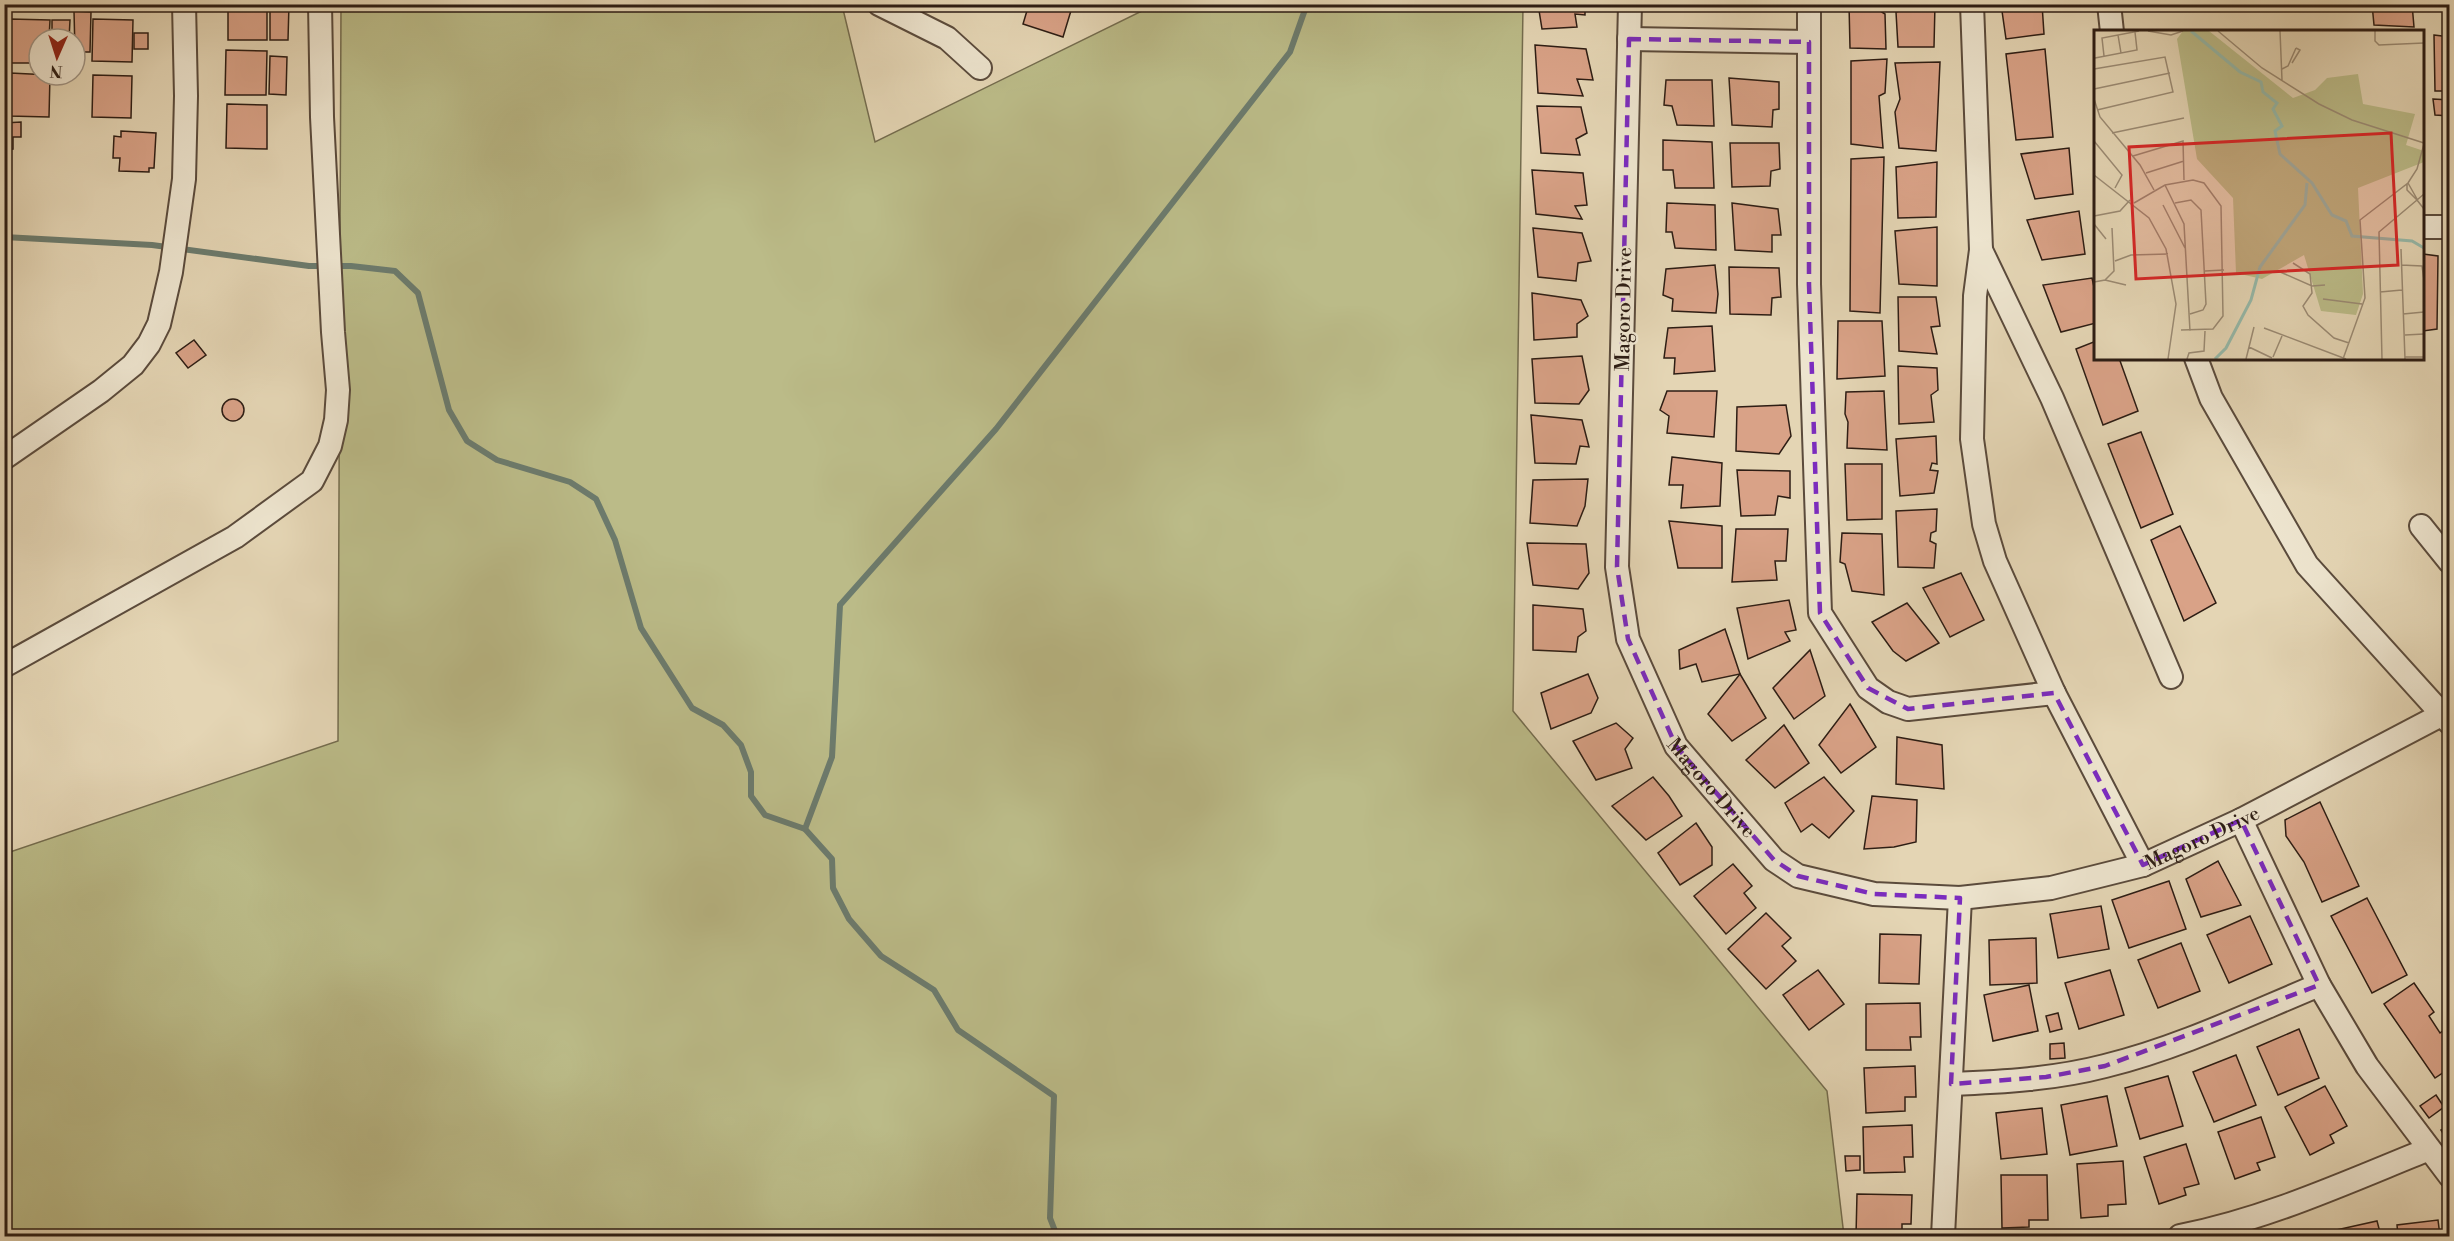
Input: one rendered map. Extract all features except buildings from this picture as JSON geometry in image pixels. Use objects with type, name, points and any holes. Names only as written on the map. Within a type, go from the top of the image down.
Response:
[{"type":"street","points":[[4,458],[101,391],[133,364],[149,344],[159,324],[171,272],[184,179],[186,96],[184,4]]},
{"type":"street","points":[[4,666],[235,537],[312,482],[330,446],[336,420],[338,390],[322,117],[320,4]]},
{"type":"street","points":[[879,4],[947,38],[980,68]]},
{"type":"street","name":"Magoro Drive","points":[[1630,4],[1617,567],[1628,639],[1676,746],[1774,860],[1798,876],[1874,894],[1960,898],[2051,888],[2143,865],[2241,820],[2445,719]]},
{"type":"street","points":[[1809,4],[1809,284],[1820,613],[1868,688],[1888,702],[1908,709],[2054,693]]},
{"type":"street","points":[[1972,4],[1981,250],[1975,296],[1972,439],[1984,524],[1995,561],[2054,693],[2143,865]]},
{"type":"street","points":[[2109,4],[2112,30]]},
{"type":"street","points":[[1629,39],[1809,42]]},
{"type":"street","points":[[2424,227],[2450,227]]},
{"type":"street","points":[[1981,250],[2052,398],[2171,677]]},
{"type":"street","points":[[2197,360],[2211,398],[2307,565],[2445,719]]},
{"type":"street","points":[[2421,526],[2450,562]]},
{"type":"street","points":[[2241,820],[2319,986],[2367,1066],[2450,1176]]},
{"type":"street","points":[[1942,1236],[1960,898]]},
{"type":"street","points":[[1951,1084],[2046,1077],[2105,1066],[2196,1036],[2319,986]]},
{"type":"street","points":[[2180,1236],[2224,1228],[2286,1207],[2429,1149]]},
{"type":"highlighted area","points":[[1629,39],[1809,42],[1809,284],[1820,613],[1868,688],[1908,709],[2054,693],[2143,865],[2241,820],[2319,985],[2105,1066],[2046,1077],[1951,1084],[1960,898],[1874,894],[1798,876],[1774,860],[1676,746],[1628,639],[1617,567]]},
{"type":"green space","points":[[341,5],[842,5],[875,142],[1154,5],[1523,5],[1513,711],[1827,1091],[1844,1236],[5,1236],[4,854],[338,741]]},
{"type":"waterway","points":[[805,829],[832,757],[840,605],[996,429],[1290,52],[1307,4]]},
{"type":"waterway","points":[[4,237],[152,245],[309,266],[351,266],[395,271],[418,293],[449,410],[467,441],[497,460],[570,482],[596,499],[615,540],[641,628],[692,708],[723,725],[741,745],[751,772],[751,796],[765,815],[805,829],[832,859],[833,888],[849,919],[881,956],[934,990],[958,1030],[1054,1096],[1050,1218],[1057,1236]]}]
